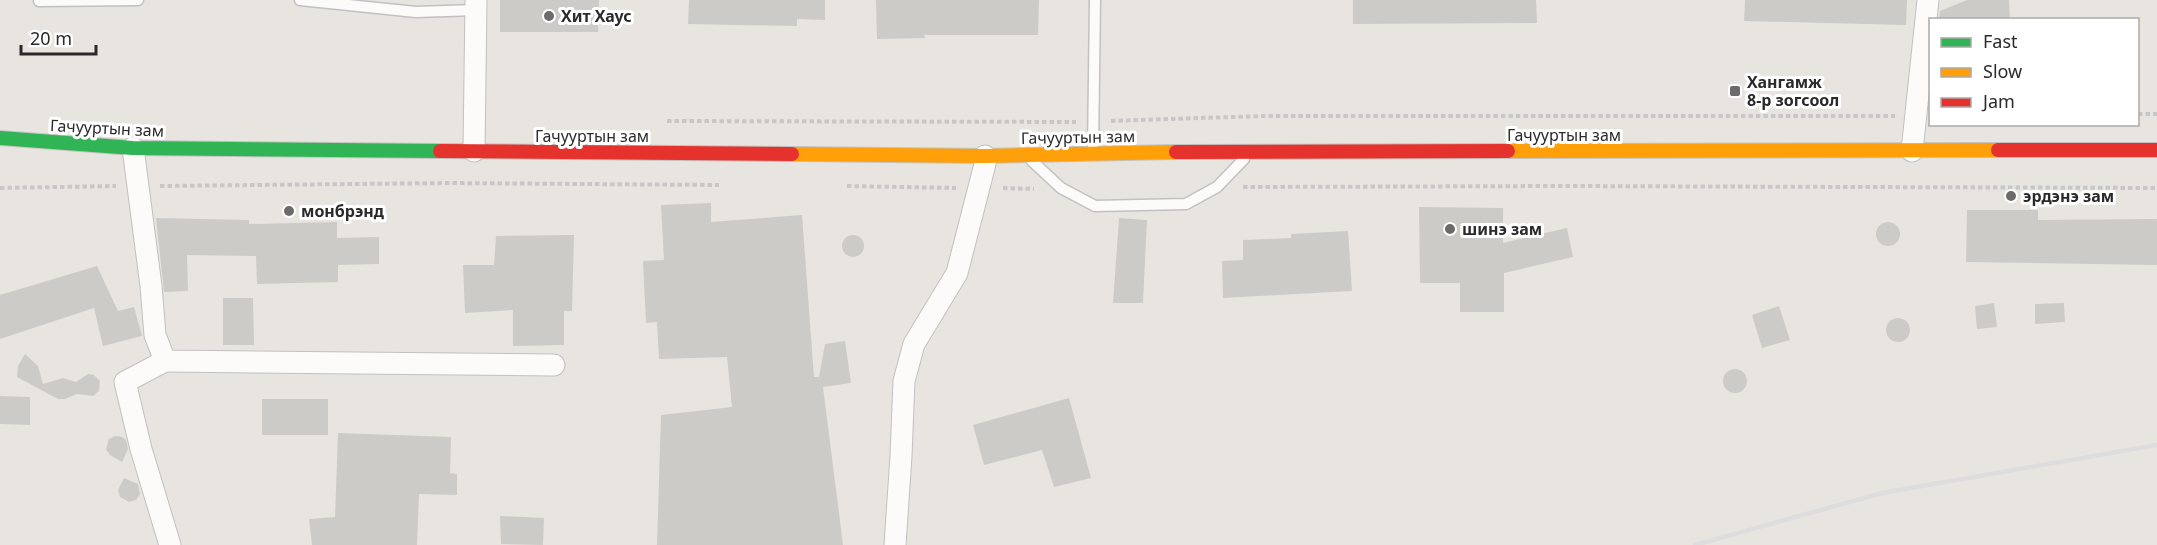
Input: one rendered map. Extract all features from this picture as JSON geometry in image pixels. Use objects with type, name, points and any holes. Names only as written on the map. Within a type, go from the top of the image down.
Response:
[{"type":"highway","name":"Гачууртын зам","points":[[0,138],[133,148],[985,156],[1251,152],[2157,150]]},
{"type":"street","points":[[1912,151],[1928,0]]},
{"type":"street","points":[[474,152],[476,5]]},
{"type":"street","points":[[133,148],[155,335],[165,360]]},
{"type":"street","points":[[895,545],[904,381],[914,344],[957,273],[986,164],[985,156]]},
{"type":"street","points":[[170,545],[141,449],[125,382],[165,360],[554,365]]},
{"type":"lane","points":[[39,1],[138,0]]},
{"type":"lane","points":[[300,0],[416,12],[476,5]]},
{"type":"lane","points":[[1093,154],[1095,0]]},
{"type":"lane","points":[[1025,155],[1061,188],[1095,206],[1186,204],[1217,187],[1251,152]]},
{"type":"path","points":[[2139,114],[2157,114]]},
{"type":"path","points":[[659,121],[1094,121],[1262,116],[1915,116]]},
{"type":"building","name":"Хит Хаус","points":[[500,0],[599,0],[598,32],[500,32]]},
{"type":"building","points":[[689,0],[825,0],[825,20],[797,19],[797,26],[688,24]]},
{"type":"building","points":[[876,0],[1039,0],[1038,35],[924,35],[925,38],[877,39]]},
{"type":"building","points":[[1353,0],[1536,0],[1537,23],[1353,24]]},
{"type":"building","points":[[1745,0],[1907,0],[1906,25],[1744,21]]},
{"type":"building","points":[[1967,0],[2009,0],[2010,18],[1939,18],[1940,11]]},
{"type":"building","points":[[711,203],[711,222],[802,215],[814,377],[819,377],[825,344],[845,341],[851,383],[823,387],[843,545],[657,545],[661,415],[732,407],[727,357],[659,359],[657,322],[646,323],[643,261],[664,260],[661,205]]},
{"type":"building","points":[[1419,207],[1503,208],[1503,243],[1567,228],[1573,257],[1504,273],[1504,312],[1460,312],[1460,283],[1420,283]]},
{"type":"building","points":[[1967,210],[2038,210],[2038,220],[2157,219],[2157,265],[1966,262]]},
{"type":"building","points":[[156,218],[249,220],[249,224],[337,222],[337,238],[379,237],[379,264],[338,265],[338,282],[257,284],[256,256],[187,255],[188,291],[164,292]]},
{"type":"building","points":[[1119,218],[1147,220],[1143,303],[1113,303]]},
{"type":"building","points":[[1888,222],[1897,225],[1900,234],[1897,243],[1888,246],[1879,243],[1876,234],[1879,225]]},
{"type":"building","points":[[1348,231],[1352,291],[1223,298],[1222,261],[1243,260],[1243,240],[1291,238],[1291,234]]},
{"type":"building","points":[[574,235],[572,311],[564,311],[564,345],[513,346],[513,310],[465,313],[463,265],[494,265],[496,236]]},
{"type":"building","points":[[853,235],[861,238],[864,246],[861,254],[853,257],[845,254],[842,246],[845,238]]},
{"type":"building","points":[[97,266],[118,311],[134,307],[142,336],[103,346],[94,308],[0,339],[0,295]]},
{"type":"building","points":[[223,298],[253,298],[254,345],[223,345]]},
{"type":"building","points":[[1994,303],[1997,327],[1977,329],[1975,306]]},
{"type":"building","points":[[2064,303],[2065,322],[2035,324],[2035,304]]},
{"type":"building","points":[[1779,306],[1790,340],[1762,348],[1752,315]]},
{"type":"building","points":[[1898,318],[1907,321],[1910,330],[1907,339],[1898,342],[1889,339],[1886,330],[1889,321]]},
{"type":"building","points":[[25,354],[38,366],[43,384],[63,378],[76,382],[88,374],[94,375],[100,381],[99,391],[93,396],[77,394],[58,399],[17,377],[18,366]]},
{"type":"building","points":[[1730,369],[1740,369],[1747,376],[1747,386],[1740,393],[1730,393],[1723,386],[1723,376]]},
{"type":"building","points":[[0,396],[30,397],[30,425],[0,424]]},
{"type":"building","points":[[1069,398],[1091,478],[1054,487],[1042,450],[984,465],[973,425]]},
{"type":"building","points":[[262,399],[328,399],[328,435],[262,435]]},
{"type":"building","points":[[338,433],[451,437],[450,473],[457,474],[457,495],[419,494],[417,545],[312,545],[309,519],[335,517]]},
{"type":"building","points":[[115,436],[126,440],[128,449],[122,462],[110,455],[106,449],[109,439]]},
{"type":"building","points":[[124,478],[138,484],[140,494],[136,500],[129,502],[120,497],[118,490]]},
{"type":"building","points":[[500,516],[544,518],[543,545],[501,544]]},
{"type":"railway","points":[[1695,545],[1882,493],[2157,445]]},
{"type":"traffic: fast","points":[[0,138],[133,148],[440,151]]},
{"type":"traffic: slow","points":[[1508,151],[1998,150]]},
{"type":"traffic: slow","points":[[792,154],[985,156],[1176,152]]},
{"type":"traffic: jam","points":[[1998,150],[2157,150]]},
{"type":"traffic: jam","points":[[440,151],[792,154]]},
{"type":"traffic: jam","points":[[1176,152],[1508,151]]},
{"type":"place","name":"Хит Хаус","points":[[549,16]]},
{"type":"place","name":"Хангамж 8-р зогсоол","points":[[1735,91]]},
{"type":"place","name":"эрдэнэ зам","points":[[2011,196]]},
{"type":"place","name":"монбрэнд","points":[[289,211]]},
{"type":"place","name":"шинэ зам","points":[[1450,229]]}]
